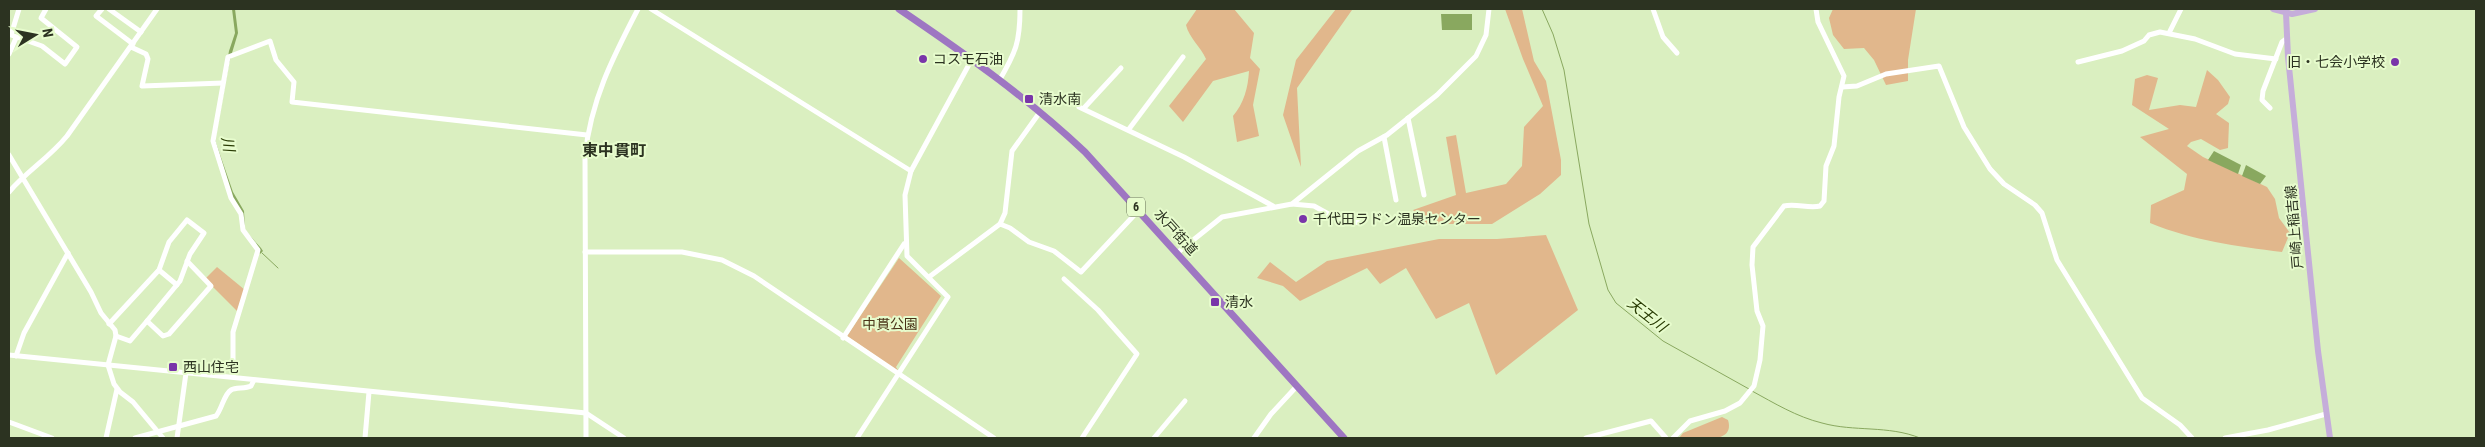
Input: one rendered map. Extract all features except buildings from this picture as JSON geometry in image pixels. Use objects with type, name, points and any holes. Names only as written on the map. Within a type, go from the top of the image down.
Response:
[{"type":"highway","name":"水戸街道","points":[[899,9],[972,59],[1040,112],[1085,152],[1344,438]]},
{"type":"main road","points":[[2273,9],[2286,14],[2301,13],[2315,9]]},
{"type":"main road","name":"戸崎上稲吉線","points":[[2286,14],[2286,39],[2330,438]]},
{"type":"street","points":[[19,9],[11,36],[42,46],[65,64],[77,47],[41,18],[46,9]]},
{"type":"street","points":[[102,9],[96,16],[146,54],[148,59],[142,86],[223,84]]},
{"type":"street","points":[[109,9],[141,32]]},
{"type":"street","points":[[586,438],[585,156],[587,135],[600,86],[638,9]]},
{"type":"street","points":[[651,9],[912,171]]},
{"type":"street","points":[[1000,81],[1016,53],[1020,31],[1020,9]]},
{"type":"street","points":[[1292,204],[1358,151],[1384,137],[1437,95],[1476,56],[1486,35],[1489,9]]},
{"type":"street","points":[[1653,9],[1663,38],[1677,53]]},
{"type":"street","points":[[1673,438],[1690,421],[1735,407],[1752,389],[1760,360],[1763,326],[1757,311],[1752,265],[1753,247],[1784,206],[1793,204],[1816,207],[1820,206],[1824,201],[1826,166],[1836,139],[1842,70],[1818,22],[1816,9]]},
{"type":"street","points":[[2169,33],[2180,9]]},
{"type":"street","points":[[9,192],[22,177],[52,154],[132,45],[154,10]]},
{"type":"street","points":[[2078,62],[2122,51],[2144,41],[2154,33],[2169,33],[2195,39],[2234,54],[2276,59]]},
{"type":"street","points":[[9,54],[16,38]]},
{"type":"street","points":[[2270,108],[2262,100],[2263,91],[2282,42],[2286,39]]},
{"type":"street","points":[[232,377],[233,332],[258,250],[243,230],[241,214],[231,198],[213,141],[228,57],[270,41],[276,60],[294,82],[292,102],[298,104],[587,135]]},
{"type":"street","points":[[1129,129],[1183,57]]},
{"type":"street","points":[[857,438],[948,297],[907,256],[905,242],[905,194],[912,171],[972,59]]},
{"type":"street","points":[[1842,87],[1857,86],[1886,74],[1939,66],[1964,127],[1990,169],[2004,184],[2035,205],[2042,213],[2056,260],[2142,398],[2180,425],[2192,438]]},
{"type":"street","points":[[1122,68],[1082,107],[1129,129],[1273,206]]},
{"type":"street","points":[[928,277],[1000,224],[1005,213],[1012,151],[1040,112]]},
{"type":"street","points":[[1408,118],[1424,195]]},
{"type":"street","points":[[1384,137],[1396,200]]},
{"type":"street","points":[[9,155],[116,336],[108,365],[117,389],[133,402],[163,438]]},
{"type":"street","points":[[1177,253],[1222,217],[1273,206],[1292,204],[1314,206],[1334,217],[1360,223]]},
{"type":"street","points":[[1000,224],[1010,228],[1029,242],[1054,251],[1081,272],[1139,210]]},
{"type":"street","points":[[110,324],[159,270],[161,259],[169,242],[187,220],[204,233],[186,261],[177,285],[130,341],[116,336]]},
{"type":"street","points":[[843,338],[905,242]]},
{"type":"street","points":[[585,252],[682,252],[722,260],[754,276],[843,338],[994,438]]},
{"type":"street","points":[[16,356],[24,333],[68,253]]},
{"type":"street","points":[[147,321],[163,336],[169,334],[210,286],[186,261]]},
{"type":"street","points":[[159,270],[177,285]]},
{"type":"street","points":[[1064,279],[1098,310],[1137,354],[1082,438]]},
{"type":"street","points":[[9,356],[586,413],[624,438]]},
{"type":"street","points":[[177,438],[186,373]]},
{"type":"street","points":[[135,438],[216,416],[222,410],[228,393],[232,390],[251,386],[254,380]]},
{"type":"street","points":[[1254,438],[1271,414],[1297,386]]},
{"type":"street","points":[[106,438],[117,389]]},
{"type":"street","points":[[365,438],[368,392]]},
{"type":"street","points":[[1154,438],[1185,401]]},
{"type":"street","points":[[2225,438],[2268,430],[2326,414]]},
{"type":"street","points":[[1586,438],[1651,421],[1666,438]]},
{"type":"street","points":[[9,422],[52,438]]},
{"type":"green space","points":[[1197,9],[1234,9],[1254,33],[1250,58],[1260,69],[1253,105],[1259,136],[1237,142],[1233,116],[1245,95],[1249,71],[1213,81],[1183,122],[1169,106],[1206,59],[1186,25]]},
{"type":"green space","points":[[1336,9],[1404,9],[1352,10],[1297,88],[1301,167],[1283,115],[1296,60]]},
{"type":"green space","points":[[1505,9],[1522,9],[1534,61],[1546,81],[1561,160],[1561,175],[1540,194],[1492,224],[1425,224],[1413,210],[1456,195],[1446,137],[1456,135],[1466,193],[1506,184],[1522,166],[1524,127],[1543,106]]},
{"type":"green space","points":[[1833,9],[1916,9],[1908,60],[1908,81],[1886,85],[1874,60],[1864,48],[1844,49],[1833,35],[1829,18]]},
{"type":"green space","points":[[2207,70],[2218,80],[2230,97],[2228,104],[2216,114],[2229,123],[2228,148],[2220,150],[2201,139],[2191,142],[2187,146],[2203,157],[2267,187],[2275,199],[2279,218],[2290,233],[2282,252],[2199,239],[2150,223],[2151,205],[2184,190],[2187,174],[2140,137],[2169,129],[2132,105],[2135,79],[2147,75],[2158,78],[2149,110],[2180,105],[2196,107]]},
{"type":"green space","points":[[1546,235],[1578,310],[1496,375],[1469,303],[1436,319],[1406,268],[1380,284],[1367,268],[1300,301],[1283,286],[1257,278],[1270,262],[1296,282],[1327,261],[1439,239],[1497,239]]},
{"type":"green space","name":"中貫公園","points":[[899,258],[941,296],[896,367],[899,372],[847,336]]},
{"type":"green space","points":[[217,267],[245,290],[238,312],[205,279]]},
{"type":"green space","points":[[1722,417],[1728,420],[1729,428],[1726,434],[1720,437],[1712,439],[1679,438],[1683,433]]},
{"type":"shaded area","name":"川","points":[[232,9],[235,9],[238,33],[229,63],[215,140],[233,192],[244,211],[245,230],[263,251],[260,254],[256,243],[245,232],[241,211],[232,196],[213,140],[229,51],[235,33]]},
{"type":"shaded area","points":[[1441,14],[1472,14],[1472,30],[1442,30]]},
{"type":"shaded area","points":[[2214,151],[2241,165],[2238,174],[2208,160]]},
{"type":"shaded area","points":[[2246,165],[2266,176],[2260,184],[2242,176]]},
{"type":"waterway","name":"天王川","points":[[1542,9],[1553,34],[1564,70],[1589,224],[1608,290],[1616,303],[1663,341],[1749,389]]},
{"type":"waterway","name":"川","points":[[262,253],[278,268]]},
{"type":"waterway","name":"天王川","points":[[1752,391],[1777,405],[1822,423],[1834,426],[1896,431],[1920,438]]},
{"type":"place","name":"コスモ石油","points":[[923,59]]},
{"type":"place","name":"旧・七会小学校","points":[[2395,62]]},
{"type":"place","name":"清水南","points":[[1029,99]]},
{"type":"place","name":"千代田ラドン温泉センター","points":[[1303,219]]},
{"type":"place","name":"清水","points":[[1215,302]]},
{"type":"place","name":"西山住宅","points":[[173,367]]},
{"type":"district","name":"東中貫町","points":[[614,150]]}]
